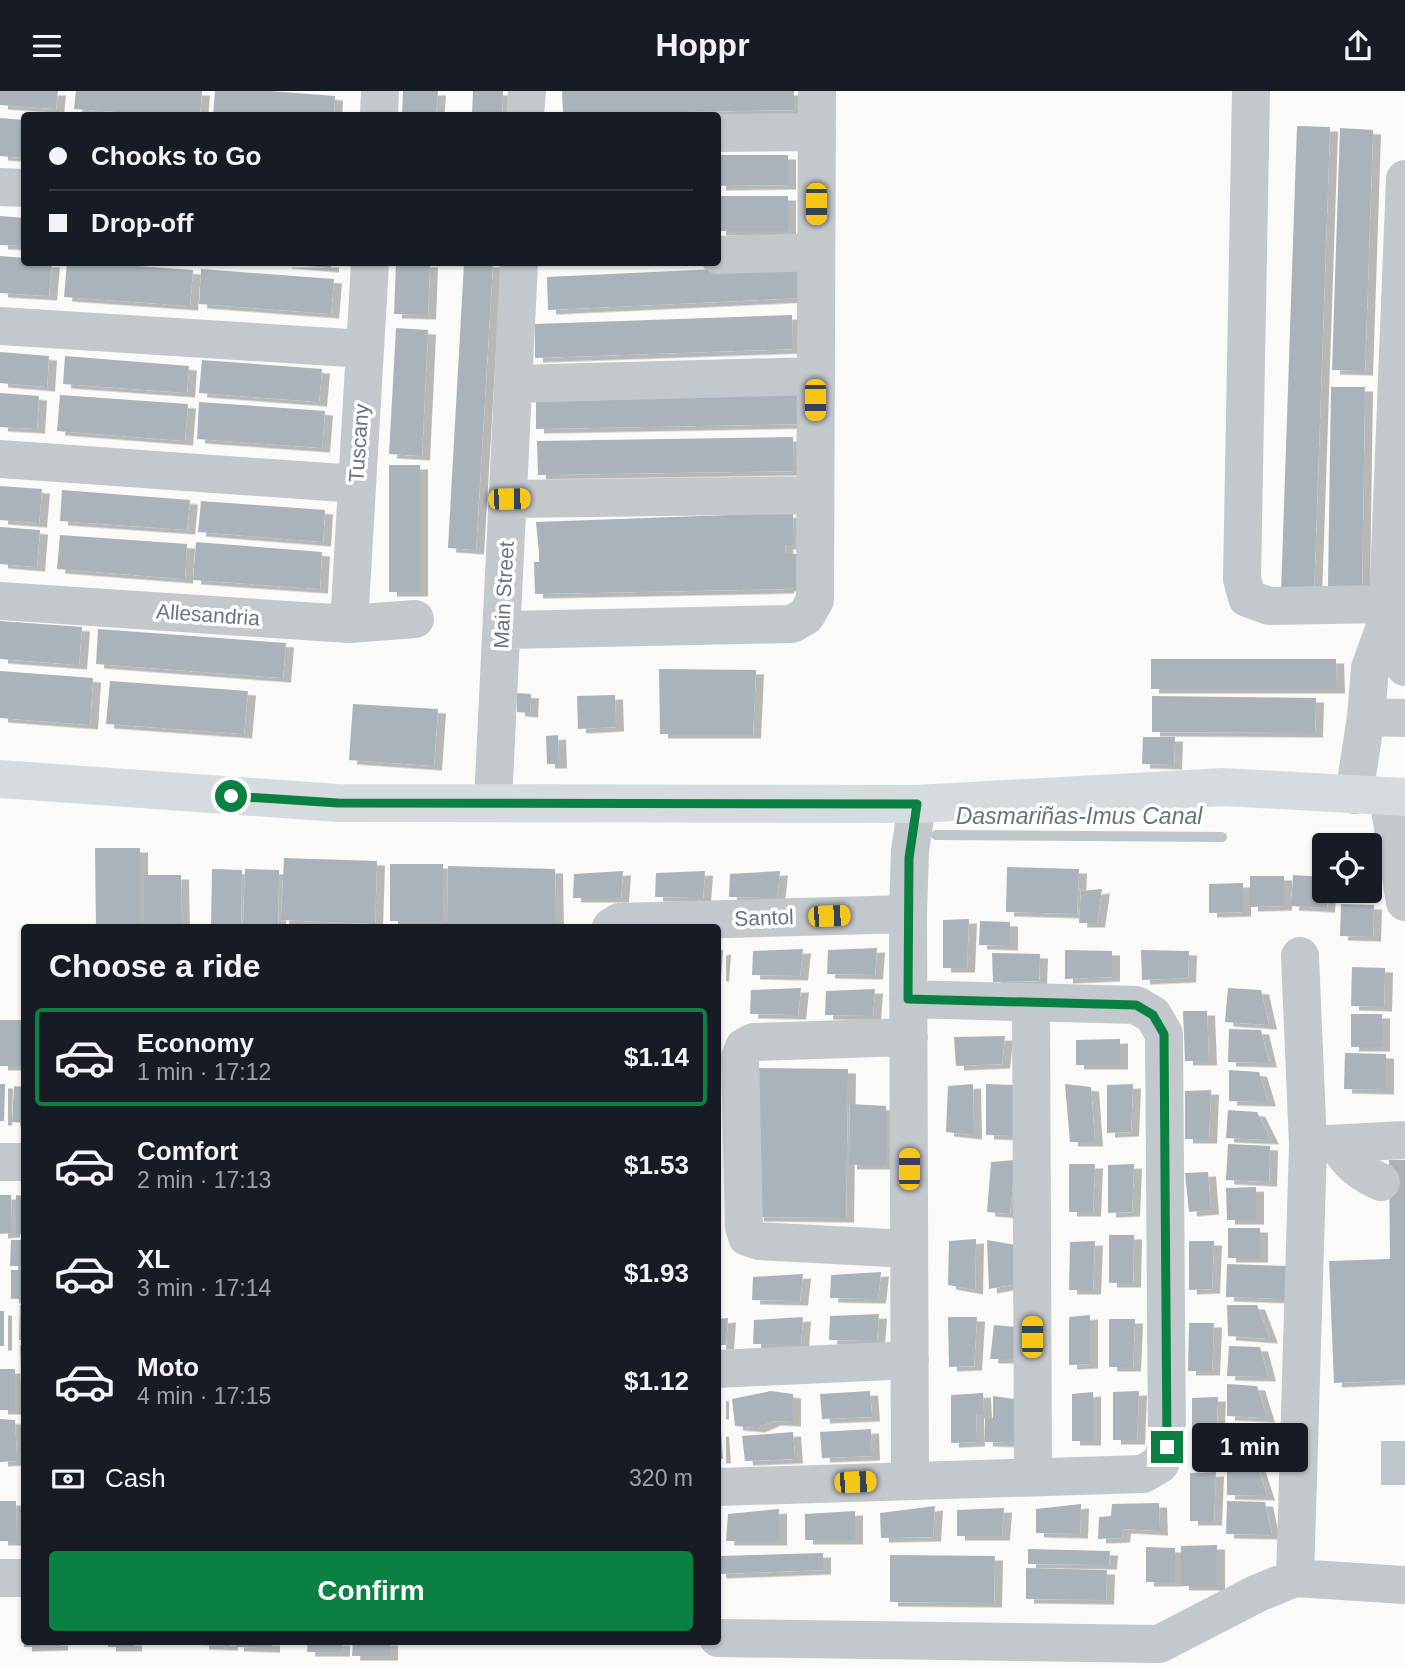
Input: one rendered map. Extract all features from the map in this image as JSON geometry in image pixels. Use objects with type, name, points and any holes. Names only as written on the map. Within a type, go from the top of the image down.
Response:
[{"type":"main road","points":[[0,779],[338,803],[917,804],[1223,787],[1382,796]]},
{"type":"street","points":[[379,112],[380,91]]},
{"type":"street","points":[[525,112],[527,91]]},
{"type":"street","points":[[503,630],[792,624],[806,616],[814,600],[817,91]]},
{"type":"street","points":[[1251,91],[1241,579],[1247,598],[1269,606],[1387,613]]},
{"type":"street","points":[[721,133],[817,132]]},
{"type":"street","points":[[1403,880],[1366,717],[1370,668],[1387,613],[1405,179]]},
{"type":"street","points":[[0,187],[21,188]]},
{"type":"street","points":[[721,255],[816,252]]},
{"type":"street","name":"Tuscany","points":[[349,624],[370,266]]},
{"type":"street","name":"Main Street","points":[[494,802],[519,266]]},
{"type":"street","points":[[0,326],[365,349]]},
{"type":"street","points":[[514,384],[815,376]]},
{"type":"street","points":[[0,459],[357,484]]},
{"type":"street","points":[[509,499],[814,495]]},
{"type":"street","name":"Allesandria","points":[[0,601],[349,624],[415,619]]},
{"type":"street","points":[[1387,613],[1405,667]]},
{"type":"street","points":[[1366,717],[1405,718]]},
{"type":"street","points":[[910,1480],[908,914],[909,851],[917,804]]},
{"type":"street","name":"Santol","points":[[642,924],[908,914]]},
{"type":"street","points":[[1294,1579],[1323,1145],[1300,956]]},
{"type":"street","points":[[721,1486],[1143,1474],[1160,1464],[1167,1447],[1164,1034],[1153,1015],[1136,1005],[908,999]]},
{"type":"street","points":[[1031,1002],[1033,1476]]},
{"type":"street","points":[[908,1037],[752,1042],[744,1048],[740,1057],[744,1227],[747,1237],[759,1241],[909,1249]]},
{"type":"street","points":[[1323,1145],[1405,1140]]},
{"type":"street","points":[[1323,1145],[1348,1160],[1362,1174],[1381,1182]]},
{"type":"street","points":[[0,1162],[21,1162]]},
{"type":"street","points":[[721,1369],[910,1360]]},
{"type":"street","points":[[0,1578],[21,1578]]},
{"type":"street","points":[[721,1639],[1159,1644],[1258,1593],[1294,1579],[1405,1585]]},
{"type":"shaded area","points":[[1381,1441],[1405,1441],[1405,1485],[1381,1485]]},
{"type":"building","points":[[0,91],[58,91],[56,109],[0,105]]},
{"type":"building","points":[[76,91],[202,91],[200,112],[74,109]]},
{"type":"building","points":[[215,91],[270,91],[335,96],[334,112],[213,112]]},
{"type":"building","points":[[403,91],[438,91],[436,112],[402,112]]},
{"type":"building","points":[[473,91],[503,91],[502,112],[472,112]]},
{"type":"building","points":[[562,91],[794,91],[794,110],[563,112]]},
{"type":"building","points":[[0,118],[21,120],[21,158],[0,156]]},
{"type":"building","points":[[1297,126],[1330,127],[1314,593],[1281,593]]},
{"type":"building","points":[[1340,128],[1373,130],[1365,371],[1332,370]]},
{"type":"building","points":[[721,155],[788,155],[788,185],[721,186]]},
{"type":"building","points":[[721,196],[788,196],[788,231],[721,231]]},
{"type":"building","points":[[0,216],[21,218],[21,246],[0,245]]},
{"type":"building","points":[[0,256],[21,258],[21,266],[52,266],[49,296],[0,293]]},
{"type":"building","points":[[799,265],[801,298],[548,310],[547,277]]},
{"type":"building","points":[[67,266],[138,266],[193,270],[190,306],[64,297]]},
{"type":"building","points":[[396,266],[430,266],[428,315],[394,314]]},
{"type":"building","points":[[464,266],[493,266],[476,550],[448,548]]},
{"type":"building","points":[[201,269],[334,279],[331,314],[199,304]]},
{"type":"building","points":[[792,315],[793,349],[535,358],[535,324]]},
{"type":"building","points":[[396,328],[428,330],[422,456],[389,454]]},
{"type":"building","points":[[0,352],[49,356],[47,387],[0,383]]},
{"type":"building","points":[[65,356],[189,366],[187,393],[63,384]]},
{"type":"building","points":[[202,360],[322,369],[319,402],[199,393]]},
{"type":"building","points":[[1331,387],[1365,387],[1362,587],[1328,586]]},
{"type":"building","points":[[800,392],[801,424],[536,429],[536,397]]},
{"type":"building","points":[[0,393],[39,396],[37,429],[0,427]]},
{"type":"building","points":[[60,395],[188,404],[185,441],[57,431]]},
{"type":"building","points":[[199,402],[325,411],[322,448],[197,439]]},
{"type":"building","points":[[793,437],[794,471],[538,475],[537,441]]},
{"type":"building","points":[[389,465],[420,465],[420,592],[389,592]]},
{"type":"building","points":[[0,486],[42,489],[39,523],[0,520]]},
{"type":"building","points":[[62,490],[190,500],[187,530],[60,521]]},
{"type":"building","points":[[201,501],[325,510],[323,542],[198,532]]},
{"type":"building","points":[[793,514],[794,545],[785,545],[786,554],[800,554],[801,587],[535,594],[534,562],[539,562],[536,522]]},
{"type":"building","points":[[0,527],[40,530],[37,567],[0,564]]},
{"type":"building","points":[[60,535],[187,544],[185,579],[57,569]]},
{"type":"building","points":[[196,542],[322,552],[320,589],[193,580]]},
{"type":"building","points":[[0,621],[82,627],[79,665],[0,659]]},
{"type":"building","points":[[98,629],[286,643],[283,678],[96,664]]},
{"type":"building","points":[[1151,659],[1336,659],[1337,689],[1151,689]]},
{"type":"building","points":[[659,669],[756,670],[753,734],[660,734]]},
{"type":"building","points":[[0,671],[93,678],[90,725],[0,718]]},
{"type":"building","points":[[110,681],[248,691],[244,734],[106,724]]},
{"type":"building","points":[[517,693],[531,694],[530,713],[517,712]]},
{"type":"building","points":[[615,695],[616,727],[578,729],[577,696]]},
{"type":"building","points":[[1152,696],[1316,698],[1315,733],[1152,732]]},
{"type":"building","points":[[353,704],[438,709],[434,766],[349,760]]},
{"type":"building","points":[[558,735],[559,764],[547,764],[546,736]]},
{"type":"building","points":[[1143,737],[1175,737],[1174,765],[1142,764]]},
{"type":"building","points":[[95,848],[140,848],[140,924],[96,924]]},
{"type":"building","points":[[284,858],[377,861],[375,924],[281,920]]},
{"type":"building","points":[[390,864],[443,864],[443,921],[390,921]]},
{"type":"building","points":[[448,866],[555,869],[556,924],[447,924]]},
{"type":"building","points":[[1007,867],[1079,869],[1077,914],[1006,912]]},
{"type":"building","points":[[212,869],[242,870],[241,924],[211,924]]},
{"type":"building","points":[[245,869],[279,870],[278,924],[243,924]]},
{"type":"building","points":[[623,871],[621,898],[573,898],[574,874]]},
{"type":"building","points":[[705,871],[703,898],[655,897],[656,873]]},
{"type":"building","points":[[780,871],[777,898],[729,897],[730,874]]},
{"type":"building","points":[[144,875],[181,875],[182,924],[144,924]]},
{"type":"building","points":[[1293,875],[1312,876],[1312,903],[1327,903],[1327,908],[1291,906]]},
{"type":"building","points":[[1250,876],[1284,876],[1284,906],[1250,907]]},
{"type":"building","points":[[1243,883],[1243,912],[1209,913],[1209,884]]},
{"type":"building","points":[[1102,889],[1097,923],[1079,923],[1081,891]]},
{"type":"building","points":[[1341,904],[1374,905],[1373,937],[1340,936]]},
{"type":"building","points":[[969,919],[967,968],[943,968],[943,920]]},
{"type":"building","points":[[980,921],[1010,922],[1010,946],[979,945]]},
{"type":"building","points":[[877,948],[875,975],[827,974],[828,950]]},
{"type":"building","points":[[803,949],[800,976],[752,975],[753,951]]},
{"type":"building","points":[[1065,950],[1112,951],[1112,977],[1065,979]]},
{"type":"building","points":[[1141,950],[1189,951],[1188,978],[1142,980]]},
{"type":"building","points":[[992,953],[1040,954],[1039,981],[993,982]]},
{"type":"building","points":[[1352,967],[1385,968],[1384,1007],[1351,1006]]},
{"type":"building","points":[[801,988],[798,1015],[750,1014],[751,990]]},
{"type":"building","points":[[1228,988],[1261,990],[1269,1025],[1225,1022]]},
{"type":"building","points":[[875,989],[873,1016],[825,1015],[826,991]]},
{"type":"building","points":[[1183,1011],[1207,1011],[1209,1061],[1185,1061]]},
{"type":"building","points":[[1351,1014],[1382,1014],[1382,1047],[1351,1047]]},
{"type":"building","points":[[0,1020],[21,1020],[21,1066],[0,1066]]},
{"type":"building","points":[[1229,1029],[1261,1030],[1269,1063],[1228,1062]]},
{"type":"building","points":[[1005,1036],[1002,1064],[956,1066],[954,1037]]},
{"type":"building","points":[[1120,1039],[1120,1065],[1076,1065],[1076,1040]]},
{"type":"building","points":[[1345,1053],[1386,1054],[1386,1090],[1344,1089]]},
{"type":"building","points":[[756,1068],[848,1069],[846,1218],[756,1217]]},
{"type":"building","points":[[1229,1070],[1259,1072],[1268,1102],[1229,1101]]},
{"type":"building","points":[[0,1084],[5,1084],[4,1121],[0,1121]]},
{"type":"building","points":[[973,1084],[974,1135],[946,1132],[948,1086]]},
{"type":"building","points":[[986,1084],[1014,1085],[1015,1136],[986,1135]]},
{"type":"building","points":[[1065,1084],[1091,1087],[1095,1142],[1070,1142]]},
{"type":"building","points":[[1133,1084],[1131,1132],[1107,1133],[1107,1085]]},
{"type":"building","points":[[14,1086],[21,1087],[21,1123],[12,1122]]},
{"type":"building","points":[[1211,1090],[1209,1139],[1185,1139],[1185,1091]]},
{"type":"building","points":[[850,1104],[886,1106],[886,1165],[849,1165]]},
{"type":"building","points":[[1228,1110],[1257,1112],[1271,1140],[1226,1138]]},
{"type":"building","points":[[1228,1144],[1270,1146],[1269,1182],[1226,1180]]},
{"type":"building","points":[[1015,1160],[1010,1214],[987,1212],[991,1162]]},
{"type":"building","points":[[1389,1160],[1405,1160],[1405,1380],[1334,1383],[1329,1261],[1390,1259]]},
{"type":"building","points":[[1069,1164],[1095,1164],[1093,1212],[1069,1212]]},
{"type":"building","points":[[1134,1164],[1132,1212],[1108,1213],[1108,1165]]},
{"type":"building","points":[[1208,1172],[1211,1210],[1189,1212],[1185,1173]]},
{"type":"building","points":[[1256,1187],[1256,1220],[1227,1220],[1226,1188]]},
{"type":"building","points":[[0,1195],[11,1195],[12,1233],[0,1234]]},
{"type":"building","points":[[16,1195],[21,1196],[21,1234],[16,1235]]},
{"type":"building","points":[[1228,1228],[1260,1228],[1260,1258],[1228,1258]]},
{"type":"building","points":[[1109,1235],[1134,1235],[1133,1283],[1109,1283]]},
{"type":"building","points":[[976,1239],[975,1290],[948,1285],[949,1241]]},
{"type":"building","points":[[11,1240],[21,1240],[21,1266],[10,1266]]},
{"type":"building","points":[[987,1240],[1016,1245],[1016,1284],[989,1289]]},
{"type":"building","points":[[1095,1241],[1093,1290],[1069,1290],[1070,1242]]},
{"type":"building","points":[[1189,1241],[1214,1241],[1212,1289],[1189,1290]]},
{"type":"building","points":[[1227,1264],[1287,1266],[1286,1299],[1226,1297]]},
{"type":"building","points":[[11,1270],[21,1270],[21,1299],[11,1299]]},
{"type":"building","points":[[881,1272],[878,1299],[830,1298],[831,1275]]},
{"type":"building","points":[[803,1274],[800,1301],[752,1300],[753,1277]]},
{"type":"building","points":[[20,1305],[21,1305],[21,1340]]},
{"type":"building","points":[[1227,1305],[1257,1305],[1270,1339],[1228,1336]]},
{"type":"building","points":[[0,1311],[4,1311],[4,1346],[0,1346]]},
{"type":"building","points":[[879,1314],[877,1341],[829,1340],[830,1316]]},
{"type":"building","points":[[1090,1315],[1090,1364],[1069,1365],[1069,1317]]},
{"type":"building","points":[[803,1317],[801,1344],[753,1344],[754,1320]]},
{"type":"building","points":[[948,1317],[977,1317],[974,1366],[949,1367]]},
{"type":"building","points":[[728,1318],[726,1345],[721,1345],[721,1319]]},
{"type":"building","points":[[1109,1319],[1135,1319],[1133,1367],[1109,1367]]},
{"type":"building","points":[[1189,1323],[1214,1323],[1212,1371],[1188,1371]]},
{"type":"building","points":[[994,1325],[1017,1327],[1018,1359],[990,1359]]},
{"type":"building","points":[[1229,1346],[1260,1347],[1268,1377],[1227,1376]]},
{"type":"building","points":[[0,1369],[15,1369],[15,1410],[0,1410]]},
{"type":"building","points":[[1227,1384],[1257,1386],[1267,1418],[1227,1416]]},
{"type":"building","points":[[771,1391],[793,1394],[793,1422],[773,1421],[757,1428],[735,1426],[732,1399]]},
{"type":"building","points":[[870,1391],[872,1417],[822,1419],[820,1394]]},
{"type":"building","points":[[1139,1391],[1137,1440],[1113,1440],[1113,1392]]},
{"type":"building","points":[[1093,1392],[1093,1441],[1072,1441],[1072,1394]]},
{"type":"building","points":[[983,1393],[984,1414],[976,1414],[977,1442],[951,1443],[951,1395]]},
{"type":"building","points":[[993,1396],[1021,1400],[1016,1443],[985,1442],[985,1418],[993,1418]]},
{"type":"building","points":[[1218,1397],[1216,1446],[1192,1446],[1192,1398]]},
{"type":"building","points":[[0,1419],[15,1420],[17,1461],[0,1462]]},
{"type":"building","points":[[1228,1424],[1261,1425],[1270,1458],[1228,1456]]},
{"type":"building","points":[[871,1429],[872,1456],[822,1458],[820,1432]]},
{"type":"building","points":[[793,1432],[795,1459],[745,1461],[742,1436]]},
{"type":"building","points":[[1227,1465],[1257,1465],[1267,1496],[1227,1495]]},
{"type":"building","points":[[1216,1472],[1214,1521],[1190,1521],[1190,1473]]},
{"type":"building","points":[[0,1501],[16,1501],[17,1541],[0,1541]]},
{"type":"building","points":[[1227,1501],[1265,1502],[1272,1535],[1226,1534]]},
{"type":"building","points":[[1159,1503],[1160,1531],[1123,1529],[1122,1538],[1098,1539],[1099,1517],[1111,1516],[1112,1504]]},
{"type":"building","points":[[1081,1504],[1080,1534],[1036,1533],[1036,1509]]},
{"type":"building","points":[[935,1506],[933,1537],[881,1538],[880,1513]]},
{"type":"building","points":[[1004,1508],[1002,1536],[957,1536],[957,1510]]},
{"type":"building","points":[[779,1509],[779,1541],[726,1541],[728,1514]]},
{"type":"building","points":[[855,1511],[855,1540],[805,1540],[805,1514]]},
{"type":"building","points":[[1217,1545],[1217,1586],[1181,1586],[1181,1546]]},
{"type":"building","points":[[1146,1547],[1175,1548],[1175,1582],[1146,1582]]},
{"type":"building","points":[[1028,1549],[1110,1551],[1109,1565],[1028,1564]]},
{"type":"building","points":[[823,1553],[823,1570],[721,1574],[721,1556]]},
{"type":"building","points":[[890,1555],[995,1556],[994,1603],[890,1602]]},
{"type":"building","points":[[1026,1568],[1107,1570],[1106,1600],[1026,1599]]},
{"type":"building","points":[[24,1645],[60,1645],[60,1646]]},
{"type":"building","points":[[108,1645],[134,1645],[134,1647]]},
{"type":"building","points":[[236,1645],[272,1645],[272,1648]]},
{"type":"building","points":[[308,1645],[342,1645],[342,1652],[307,1652]]},
{"type":"building","points":[[353,1645],[390,1645],[390,1656],[352,1656]]},
{"type":"waterway","name":"Dasmariñas-Imus Canal","points":[[936,835],[1222,837]]},
{"type":"route","points":[[231,796],[338,803],[917,804],[909,851],[908,999],[1136,1005],[1153,1015],[1164,1034],[1167,1447]]}]
